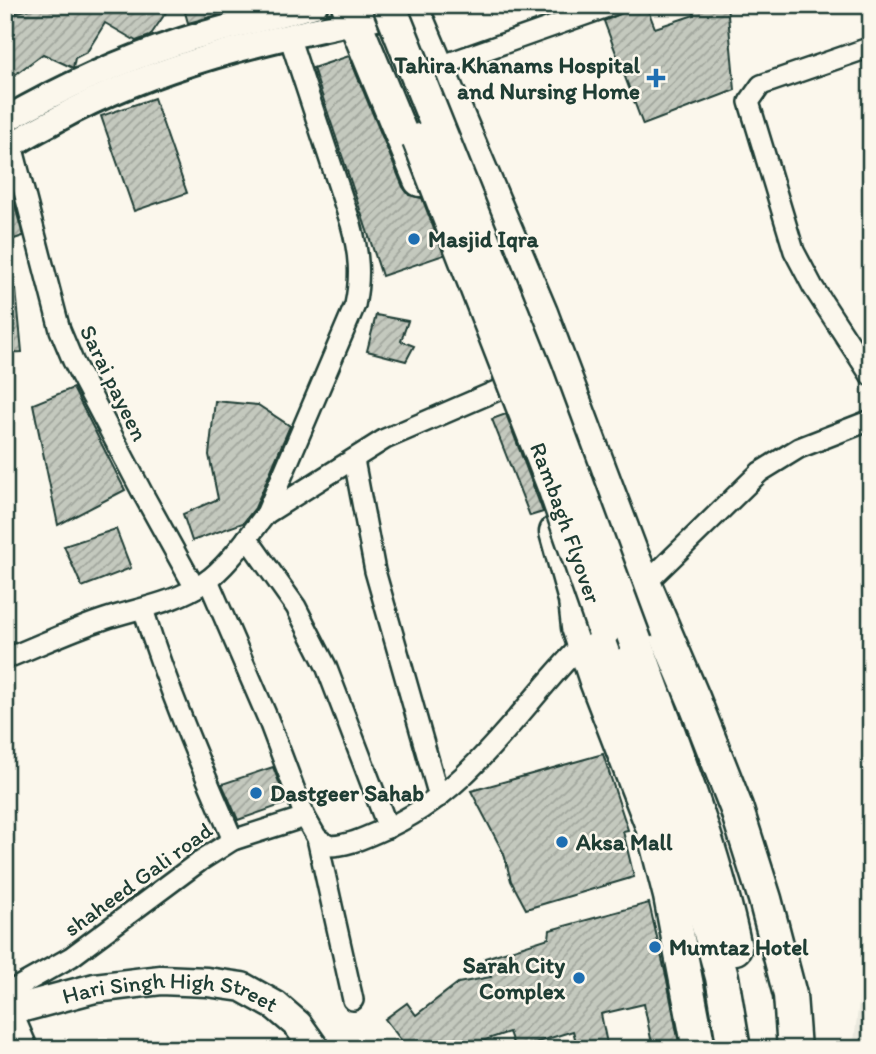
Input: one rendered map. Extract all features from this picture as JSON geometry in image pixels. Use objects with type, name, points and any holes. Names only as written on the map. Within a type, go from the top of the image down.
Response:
[{"type":"main road","points":[[404,7],[437,66],[541,313],[645,585],[710,738],[736,807],[765,899],[790,996],[794,1049]]},
{"type":"main road","name":"Rambagh Flyover","points":[[404,7],[705,832],[726,904],[756,1049]]},
{"type":"main road","points":[[356,11],[555,526],[575,600],[578,627],[652,826],[670,896],[699,1049]]},
{"type":"main road","name":"Rambagh Flyover","points":[[356,11],[530,422],[643,737],[683,834],[722,977],[734,1049]]},
{"type":"main road","name":"Hari Singh High Street","points":[[7,1003],[161,979],[242,987],[276,1006],[298,1025],[315,1049]]},
{"type":"street","points":[[5,120],[52,94],[122,62],[181,41],[315,5]]},
{"type":"street","points":[[437,66],[613,5]]},
{"type":"street","points":[[9,147],[78,107],[132,83],[254,44],[289,36],[356,11],[404,7]]},
{"type":"street","points":[[5,659],[103,619],[143,609],[202,584],[247,538],[265,514],[355,305],[360,281],[359,254],[351,224],[289,36]]},
{"type":"street","points":[[871,47],[761,85],[749,102],[794,251],[813,287],[871,376]]},
{"type":"street","name":"Sarai payeen","points":[[9,147],[60,330],[73,361],[110,431],[202,584],[263,706],[305,817],[317,838],[353,1000]]},
{"type":"street","points":[[265,514],[385,439],[503,388]]},
{"type":"street","points":[[317,838],[329,846],[340,846],[388,828],[439,797],[470,771],[583,642],[760,472],[799,449],[871,421]]},
{"type":"street","points":[[354,460],[375,571],[439,797]]},
{"type":"street","points":[[247,538],[296,607],[326,666],[388,828]]},
{"type":"street","points":[[143,609],[184,729],[233,840]]},
{"type":"street","name":"shaheed Gali road","points":[[7,1003],[200,861],[233,840],[305,817]]},
{"type":"street","points":[[7,1003],[28,1049]]},
{"type":"shaded area","points":[[866,945],[871,946],[871,1049],[853,1049]]},
{"type":"building","points":[[43,5],[171,5],[150,36],[136,41],[105,23],[87,52],[75,58],[73,68],[43,54],[5,82],[5,16]]},
{"type":"building","points":[[183,5],[215,5],[218,15],[188,23]]},
{"type":"building","points":[[625,5],[646,5],[655,28],[694,15],[693,5],[727,5],[735,90],[643,125],[604,21],[622,13]]},
{"type":"building","points":[[349,56],[403,187],[409,195],[422,198],[444,255],[382,276],[313,68]]},
{"type":"building","points":[[154,98],[187,193],[134,211],[101,116]]},
{"type":"building","points":[[5,168],[23,236],[5,242]]},
{"type":"building","points":[[5,289],[16,289],[22,352],[5,353]]},
{"type":"building","points":[[376,315],[408,321],[401,341],[414,346],[406,361],[367,351]]},
{"type":"building","points":[[73,388],[125,490],[58,525],[33,404]]},
{"type":"building","points":[[215,401],[258,405],[290,426],[255,508],[243,523],[192,541],[183,514],[218,499],[209,455]]},
{"type":"building","points":[[506,414],[543,512],[530,516],[492,419]]},
{"type":"building","points":[[116,529],[131,568],[82,587],[64,546]]},
{"type":"building","name":"Aksa Mall","points":[[603,754],[628,830],[623,831],[634,877],[526,909],[511,881],[504,854],[471,791]]},
{"type":"building","name":"Dastgeer Sahab","points":[[273,767],[287,803],[238,820],[222,784]]},
{"type":"building","name":"Sarah City Complex","points":[[649,903],[680,1049],[653,1049],[644,1004],[601,1014],[608,1049],[578,1049],[573,1031],[515,1049],[509,1032],[476,1043],[480,1049],[408,1049],[385,1019],[407,1003],[416,1015],[458,983],[491,977],[485,958],[549,938],[550,930]]},
{"type":"place","name":"Tahira Khanams Hospital and Nursing Home","points":[[656,78]]},
{"type":"place","name":"Masjid Iqra","points":[[414,239]]},
{"type":"place","name":"Dastgeer Sahab","points":[[256,793]]},
{"type":"place","name":"Aksa Mall","points":[[562,842]]},
{"type":"place","name":"Mumtaz Hotel","points":[[655,947]]},
{"type":"place","name":"Sarah City Complex","points":[[579,978]]}]
